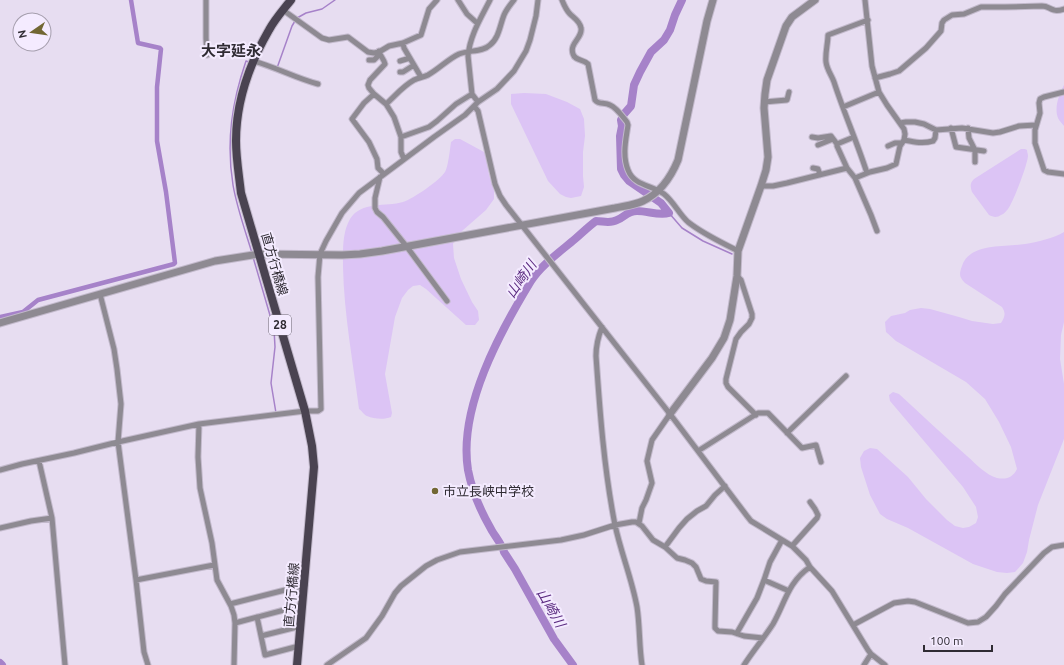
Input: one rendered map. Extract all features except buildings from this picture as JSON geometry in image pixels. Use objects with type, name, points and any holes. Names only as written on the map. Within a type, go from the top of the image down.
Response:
[{"type":"main road","name":"直方行橋線","points":[[291,0],[270,28],[253,61],[242,92],[236,139],[237,163],[241,193],[305,411],[312,446],[314,467],[297,665]]},
{"type":"street","points":[[206,0],[207,55]]},
{"type":"street","points":[[369,60],[374,60],[379,53],[389,46],[403,43],[421,35],[430,9],[437,0]]},
{"type":"street","points":[[458,0],[467,14],[477,23]]},
{"type":"street","points":[[490,0],[477,23],[472,36],[469,51],[469,68],[472,94],[478,111],[497,190],[522,226],[670,414],[751,520],[792,546],[803,557],[810,567],[832,590],[864,644],[872,654],[885,665]]},
{"type":"street","points":[[386,104],[405,86],[415,79],[428,75],[458,55],[469,51],[485,49],[494,42],[504,13],[514,0]]},
{"type":"street","points":[[0,470],[199,424],[305,411],[318,411],[321,409],[318,278],[320,254],[326,241],[342,213],[359,193],[452,123],[465,115],[476,104],[497,89],[514,71],[526,51],[534,27],[538,0]]},
{"type":"street","points":[[562,0],[566,9],[581,28],[581,32],[572,47],[572,51],[576,58],[588,64],[596,102],[599,104],[608,104],[612,106],[622,116],[628,125],[625,148],[626,164],[627,170],[633,179],[666,195],[688,222],[706,234],[738,251]]},
{"type":"street","points":[[0,323],[215,261],[259,254],[360,254],[522,226],[637,203],[658,191],[668,180],[678,160],[707,21],[713,0]]},
{"type":"street","points":[[639,523],[642,508],[652,483],[647,461],[652,440],[712,358],[724,338],[730,320],[737,276],[738,251],[766,170],[768,157],[764,102],[767,80],[786,26],[792,17],[815,0]]},
{"type":"street","points":[[855,178],[896,164],[900,146],[903,142],[905,134],[904,129],[879,92],[872,66],[865,0]]},
{"type":"street","points":[[875,78],[899,71],[926,48],[941,31],[944,20],[952,15],[964,14],[981,7],[1047,6],[1056,11],[1064,10]]},
{"type":"street","points":[[283,10],[325,39],[332,40],[348,37],[368,52],[379,53]]},
{"type":"street","points":[[867,173],[826,62],[828,35],[868,20]]},
{"type":"street","points":[[403,43],[404,48],[421,77]]},
{"type":"street","points":[[379,53],[384,60],[384,65],[370,80],[368,85],[374,94],[386,104],[394,117],[401,138],[401,152],[404,159]]},
{"type":"street","points":[[400,61],[410,58]]},
{"type":"street","points":[[253,61],[318,84]]},
{"type":"street","points":[[400,72],[403,72],[414,65]]},
{"type":"street","points":[[764,102],[787,100],[789,92]]},
{"type":"street","points":[[843,107],[879,92]]},
{"type":"street","points":[[1064,92],[1040,99],[1040,113],[1036,125],[1035,143],[1044,170],[1064,174]]},
{"type":"street","points":[[374,94],[364,103],[352,119],[369,142],[377,159],[378,168],[382,175],[375,198],[375,208],[407,247],[447,301]]},
{"type":"street","points":[[401,138],[429,127],[456,104],[472,94]]},
{"type":"street","points":[[900,123],[915,122],[924,124],[936,130],[968,128],[994,133],[1019,126],[1036,125]]},
{"type":"street","points":[[951,128],[956,147],[984,151]]},
{"type":"street","points":[[968,128],[969,138],[975,150],[975,162]]},
{"type":"street","points":[[888,146],[894,143],[903,142],[926,143],[933,141],[936,130]]},
{"type":"street","points":[[812,137],[818,138],[831,136],[837,144],[847,168],[855,178],[877,231]]},
{"type":"street","points":[[837,144],[854,137]]},
{"type":"street","points":[[818,145],[833,139]]},
{"type":"street","points":[[813,168],[818,169],[820,175]]},
{"type":"street","points":[[761,186],[773,186],[847,168]]},
{"type":"street","points":[[737,276],[741,280],[752,318],[749,324],[740,332],[736,339],[726,383],[728,387],[756,415]]},
{"type":"street","points":[[100,294],[114,349],[117,369],[121,404],[118,442],[144,652],[148,665]]},
{"type":"street","points":[[602,327],[598,336],[596,356],[605,462],[621,553],[631,583],[637,608],[642,665]]},
{"type":"street","points":[[787,433],[846,376]]},
{"type":"street","points":[[698,451],[758,413],[768,413],[802,448],[816,445],[820,462]]},
{"type":"street","points":[[199,424],[198,457],[200,488],[212,543],[217,580],[230,604],[234,615],[234,665]]},
{"type":"street","points":[[40,461],[52,518],[65,665]]},
{"type":"street","points":[[665,547],[687,519],[706,506],[725,486]]},
{"type":"street","points":[[792,546],[817,518],[818,515],[810,502]]},
{"type":"street","points":[[0,528],[52,518]]},
{"type":"street","points":[[327,665],[366,638],[401,586],[426,566],[437,560],[451,554],[464,551],[560,540],[615,525],[632,522],[639,523],[653,540],[665,547],[677,558],[692,563],[703,580],[716,582],[715,628],[718,631],[763,638]]},
{"type":"street","points":[[738,634],[738,631],[757,598],[770,562],[782,540]]},
{"type":"street","points":[[853,624],[894,603],[908,601],[915,602],[968,623],[978,622],[991,612],[1005,594],[1044,554],[1052,547],[1064,545]]},
{"type":"street","points":[[136,580],[214,565]]},
{"type":"street","points":[[744,665],[773,624],[793,582],[810,567]]},
{"type":"street","points":[[764,580],[789,591]]},
{"type":"street","points":[[230,604],[304,585]]},
{"type":"street","points":[[235,623],[303,605]]},
{"type":"street","points":[[257,617],[265,655],[299,646]]},
{"type":"street","points":[[261,636],[301,626]]},
{"type":"street","points":[[864,665],[872,654]]},
{"type":"shaded area","points":[[1064,85],[1064,126],[1058,119],[1057,106]]},
{"type":"shaded area","points":[[511,94],[546,94],[580,109],[584,119],[585,136],[583,152],[584,187],[581,196],[571,198],[566,197],[560,194],[548,181],[511,104]]},
{"type":"shaded area","points":[[455,139],[460,139],[484,152],[494,191],[494,199],[486,210],[456,237],[453,244],[454,258],[461,279],[478,311],[479,320],[475,325],[466,325],[420,285],[413,286],[408,290],[402,298],[395,317],[385,374],[392,413],[391,417],[382,419],[370,417],[365,415],[359,409],[349,338],[343,267],[344,242],[347,224],[355,213],[361,209],[403,202],[438,180],[446,170],[451,142]]},
{"type":"shaded area","points":[[1021,149],[1027,150],[1028,156],[1023,175],[1011,205],[1000,216],[995,217],[989,215],[972,192],[971,183],[974,179]]},
{"type":"shaded area","points":[[1064,232],[1064,322],[1061,335],[1060,359],[1064,384],[1064,439],[1038,505],[1023,563],[1015,572],[997,572],[973,564],[908,528],[887,519],[880,514],[870,495],[861,467],[860,458],[864,451],[870,448],[877,449],[908,477],[926,499],[955,526],[963,528],[969,527],[976,523],[978,517],[976,507],[963,487],[890,401],[889,395],[893,392],[899,394],[978,466],[993,477],[1004,479],[1007,478],[1012,476],[1017,469],[1011,447],[999,422],[985,399],[966,382],[896,341],[886,332],[885,322],[891,316],[921,308],[930,309],[972,321],[993,324],[1001,323],[1004,315],[1002,307],[965,283],[962,279],[960,271],[966,259],[972,253],[980,250],[999,246],[1035,242]]},
{"type":"waterway","points":[[0,317],[23,312],[38,300],[175,263],[166,192],[157,141],[157,87],[161,49],[138,43],[131,0]]},
{"type":"waterway","points":[[297,18],[306,13],[322,9],[335,0]]},
{"type":"waterway","name":"山崎川","points":[[573,665],[554,639],[480,508],[474,493],[468,470],[467,446],[469,421],[475,396],[495,347],[519,301],[540,269],[596,221],[614,221],[634,211],[661,214],[669,213],[661,203],[629,181],[624,175],[621,169],[620,136],[622,126],[621,120],[631,106],[634,85],[651,52],[664,40],[670,30],[682,0]]},
{"type":"waterway","points":[[277,68],[295,21]]},
{"type":"waterway","points":[[249,62],[246,61],[237,91],[230,137],[230,153],[233,185],[241,219],[252,253]]},
{"type":"waterway","points":[[669,213],[682,228],[703,241],[732,254]]},
{"type":"waterway","points":[[253,257],[274,329],[275,347],[271,383],[276,413]]},
{"type":"place","name":"市立長峡中学校","points":[[435,491]]},
{"type":"district","name":"大字延永","points":[[231,51]]}]
